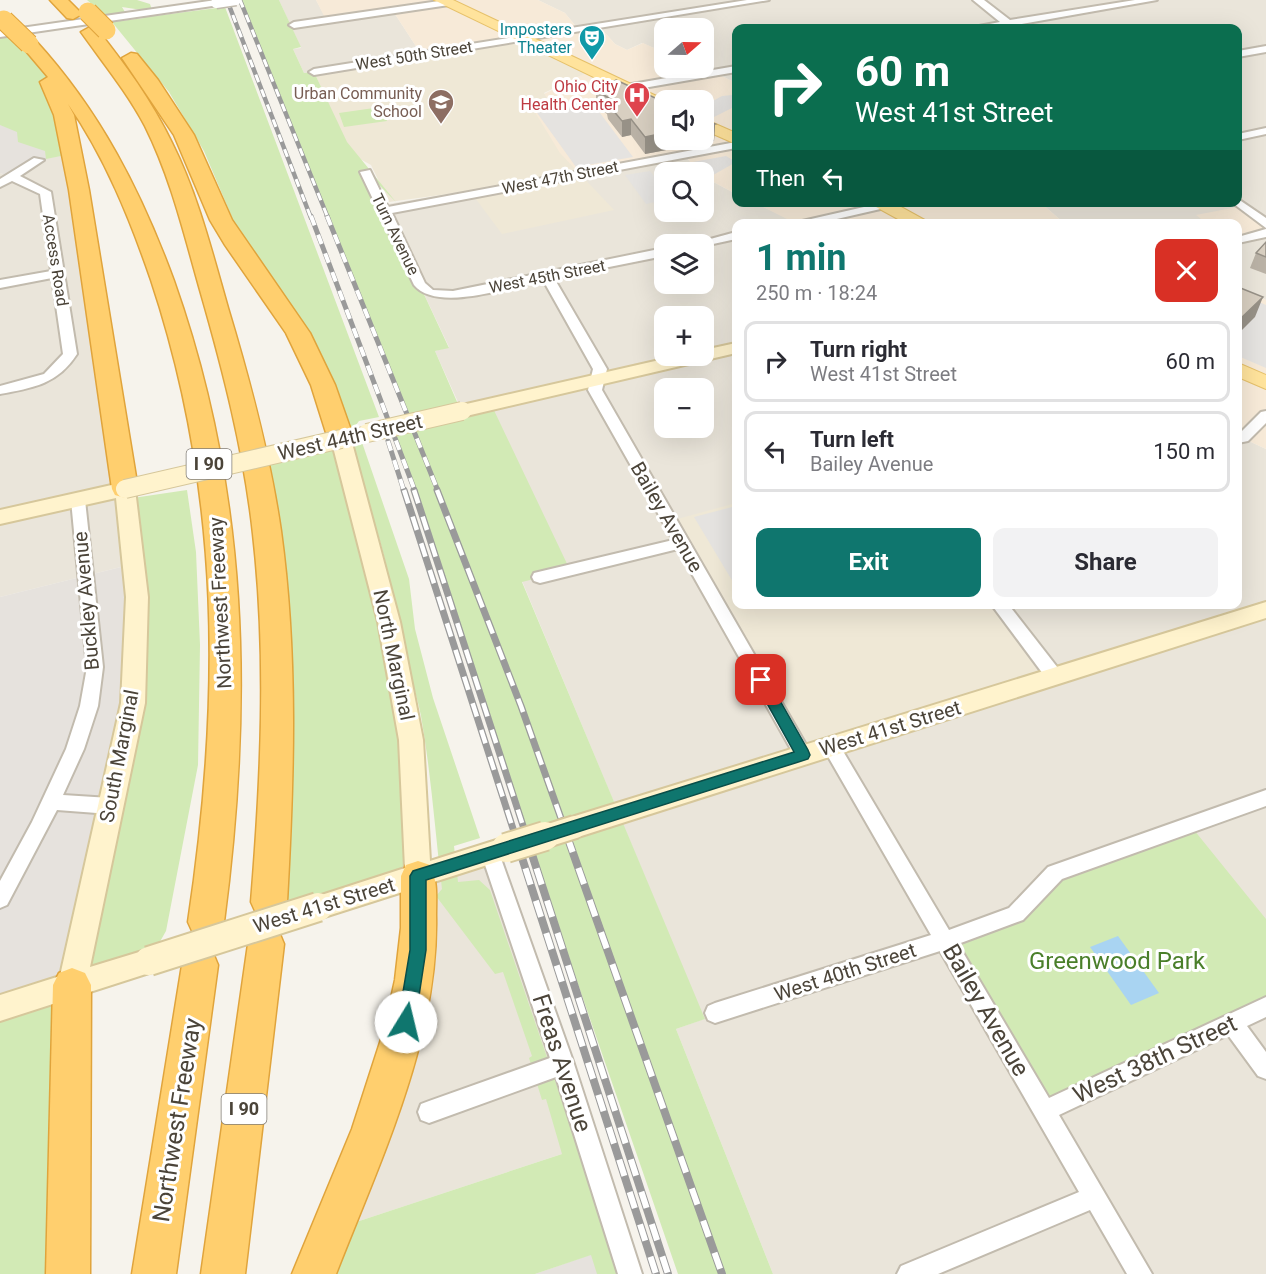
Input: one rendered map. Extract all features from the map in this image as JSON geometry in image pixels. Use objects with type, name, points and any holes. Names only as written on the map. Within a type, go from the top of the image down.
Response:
[{"type":"highway","name":"I 90","points":[[58,0],[86,17],[124,77],[170,159],[229,350],[257,468],[267,533],[278,657],[278,735],[269,902]]},
{"type":"highway","points":[[86,17],[151,84],[184,135],[221,220],[284,311],[311,358],[341,439]]},
{"type":"highway","name":"Northwest Freeway","points":[[1,24],[31,46],[74,94],[92,121],[123,180],[170,297],[203,427],[221,546],[226,723],[220,814],[206,922]]},
{"type":"highway","points":[[31,46],[64,115],[79,190],[124,489]]},
{"type":"highway","points":[[314,1274],[390,1078],[406,1022],[418,950],[418,876]]},
{"type":"highway","name":"I 90","points":[[223,1274],[266,944]]},
{"type":"highway","name":"Northwest Freeway","points":[[154,1274],[200,965]]},
{"type":"highway","points":[[68,1274],[72,985]]},
{"type":"main road","points":[[444,2],[654,101]]},
{"type":"main road","points":[[714,129],[732,137]]},
{"type":"main road","points":[[885,207],[912,219]]},
{"type":"main road","points":[[1242,371],[1266,382]]},
{"type":"street","points":[[1,24],[236,0]]},
{"type":"street","name":"West 50th Street","points":[[314,72],[732,2],[764,0]]},
{"type":"street","points":[[978,0],[1009,24]]},
{"type":"street","points":[[1023,24],[1152,0]]},
{"type":"street","points":[[294,25],[444,2]]},
{"type":"street","points":[[1242,53],[1266,49]]},
{"type":"street","points":[[626,88],[732,70]]},
{"type":"street","points":[[1242,136],[1266,131]]},
{"type":"street","name":"West 47th Street","points":[[385,211],[732,147]]},
{"type":"street","points":[[0,184],[38,160]]},
{"type":"street","name":"Turn Avenue","points":[[366,172],[420,285],[430,292]]},
{"type":"street","name":"Access Road","points":[[0,390],[49,378],[62,369],[70,354],[45,192],[12,177]]},
{"type":"street","points":[[1242,205],[1266,224]]},
{"type":"street","points":[[818,219],[872,207]]},
{"type":"street","points":[[1242,239],[1266,233]]},
{"type":"street","points":[[714,241],[732,237]]},
{"type":"street","name":"West 45th Street","points":[[430,292],[453,295],[654,254]]},
{"type":"street","points":[[0,284],[58,273]]},
{"type":"street","name":"Bailey Avenue","points":[[547,277],[600,369],[595,390],[803,755]]},
{"type":"street","points":[[714,352],[732,349]]},
{"type":"street","name":"West 44th Street","points":[[0,517],[656,366]]},
{"type":"street","points":[[1242,438],[1266,415]]},
{"type":"street","name":"North Marginal","points":[[341,439],[389,622],[411,740],[418,876]]},
{"type":"street","name":"South Marginal","points":[[72,985],[134,703],[137,597],[124,489]]},
{"type":"street","name":"Buckley Avenue","points":[[0,899],[51,802],[75,749],[89,706],[95,667],[78,500]]},
{"type":"street","points":[[540,577],[682,543]]},
{"type":"street","points":[[1003,609],[1055,678]]},
{"type":"street","name":"West 41st Street","points":[[0,1008],[1266,610]]},
{"type":"street","name":"Bailey Avenue","points":[[831,746],[1140,1274]]},
{"type":"street","name":"West 40th Street","points":[[715,1013],[945,940],[1016,914],[1055,873],[1266,798]]},
{"type":"street","points":[[51,802],[110,806]]},
{"type":"street","name":"Freas Avenue","points":[[498,851],[630,1274]]},
{"type":"street","name":"West 38th Street","points":[[1045,1111],[1266,1007]]},
{"type":"street","points":[[1232,1023],[1266,1069]]},
{"type":"street","points":[[429,1112],[563,1064]]},
{"type":"street","points":[[909,1274],[1095,1197]]},
{"type":"shaded area","points":[[279,0],[316,0],[327,20],[393,11],[421,54],[304,73],[293,49],[301,48]]},
{"type":"shaded area","points":[[316,0],[538,0],[565,13],[578,29],[599,26],[615,44],[627,50],[643,43],[654,48],[654,78],[714,78],[714,71],[732,81],[732,192],[714,182],[714,162],[690,162],[684,154],[571,175],[527,106],[549,100],[544,94],[589,71],[421,54],[393,11],[326,20]]},
{"type":"shaded area","points":[[538,0],[1266,0],[1266,300],[1242,290],[1242,219],[1059,219],[1046,207],[1242,207],[1242,24],[732,24],[732,81],[714,71],[714,18],[654,18],[654,48],[642,43],[627,50],[615,44],[599,26],[578,29],[565,13]]},
{"type":"shaded area","name":"Urban Community School","points":[[519,38],[590,71],[544,93],[549,101],[533,109],[560,153],[614,210],[502,234],[470,191],[389,202],[371,165],[351,154],[314,72]]},
{"type":"shaded area","points":[[732,95],[732,108],[714,117],[714,100],[722,96]]},
{"type":"shaded area","points":[[591,101],[633,157],[576,167],[535,110]]},
{"type":"shaded area","points":[[0,112],[71,154],[38,160],[12,177],[0,173]]},
{"type":"shaded area","points":[[71,154],[133,564],[0,597],[0,173],[12,177],[38,160]]},
{"type":"shaded area","points":[[684,154],[690,162],[654,162],[654,222],[714,222],[714,182],[732,192],[732,207],[764,207],[789,219],[732,219],[732,609],[1242,609],[1242,438],[1266,449],[1266,1274],[773,1274],[676,1029],[704,1019],[522,581],[462,411],[435,351],[449,347],[382,205]]},
{"type":"shaded area","points":[[726,156],[732,160],[732,164],[714,175],[714,162],[693,162]]},
{"type":"shaded area","points":[[650,171],[654,176],[654,202],[646,204],[625,175]]},
{"type":"shaded area","points":[[1242,206],[1266,224],[1266,233],[1242,239],[1242,219],[1201,219],[1196,215]]},
{"type":"shaded area","points":[[763,207],[1046,207],[1059,219],[787,219]]},
{"type":"shaded area","points":[[1242,290],[1266,300],[1266,449],[1242,438]]},
{"type":"shaded area","points":[[1242,295],[1266,305],[1266,368],[1242,358],[1242,328],[1255,317],[1242,311]]},
{"type":"shaded area","points":[[732,504],[732,609],[1002,609],[1055,677],[803,755],[670,521]]},
{"type":"shaded area","points":[[732,507],[732,580],[694,517]]},
{"type":"shaded area","points":[[133,564],[133,703],[72,985],[0,1008],[0,597]]},
{"type":"shaded area","points":[[490,853],[589,1145],[332,1230],[391,1078],[418,876]]},
{"type":"shaded area","points":[[621,1244],[630,1274],[535,1274]]},
{"type":"green space","points":[[87,0],[137,0],[150,4],[154,16],[225,7],[379,417],[359,421],[356,425],[409,579],[415,629],[433,698],[480,838],[454,846],[458,882],[479,880],[490,890],[578,1148],[589,1145],[621,1274],[597,1274],[591,1255],[535,1274],[314,1274],[332,1230],[562,1154],[546,1099],[542,1100],[529,1058],[532,1056],[503,972],[495,974],[436,896],[442,889],[428,759],[419,706],[400,637],[381,543],[360,488],[311,333],[239,234],[204,151],[169,92],[112,22],[144,18],[142,10],[122,7],[125,12],[104,15]]},
{"type":"green space","points":[[240,0],[279,0],[301,47],[293,49],[304,73],[314,72],[347,142],[396,202],[368,174],[449,348],[435,351],[461,411],[491,404],[570,570],[522,582],[705,1019],[676,1029],[773,1274],[678,1274],[539,871],[392,427],[409,422]]},
{"type":"green space","points":[[16,32],[45,73],[71,154],[46,159],[45,151],[18,142],[17,132],[0,125],[0,34]]},
{"type":"green space","points":[[381,107],[387,121],[344,127],[339,113]]},
{"type":"green space","points":[[341,439],[389,622],[418,876],[266,923],[273,853],[257,468]]},
{"type":"green space","points":[[187,490],[196,552],[200,645],[198,765],[166,931],[149,961],[72,985],[133,703],[126,499]]},
{"type":"green space","name":"Greenwood Park","points":[[1190,825],[1266,919],[1266,1007],[1045,1111],[945,940],[1016,914],[1055,873]]},
{"type":"green space","points":[[72,985],[68,1274],[0,1274],[0,1008]]},
{"type":"water","points":[[1118,936],[1159,993],[1131,1005],[1090,947]]},
{"type":"building","points":[[616,80],[654,97],[654,135],[645,137],[631,119],[622,121],[607,103],[612,100],[596,90]]},
{"type":"building","points":[[1266,242],[1266,257],[1256,253]]},
{"type":"building","points":[[1242,289],[1263,297],[1242,317]]},
{"type":"railway","points":[[227,0],[311,218]]},
{"type":"railway","points":[[240,0],[328,218]]},
{"type":"railway","points":[[311,216],[415,491]]},
{"type":"railway","points":[[327,216],[438,491]]},
{"type":"railway","points":[[388,441],[404,491]]},
{"type":"railway","points":[[404,490],[516,838]]},
{"type":"railway","points":[[414,490],[527,838]]},
{"type":"railway","points":[[437,490],[521,706],[568,838]]},
{"type":"railway","points":[[515,836],[656,1274]]},
{"type":"railway","points":[[526,836],[668,1274]]},
{"type":"railway","points":[[567,836],[722,1274]]},
{"type":"place","name":"Imposters Theater","points":[[592,61]]},
{"type":"place","name":"Ohio City Health Center","points":[[637,118]]},
{"type":"place","name":"Urban Community School","points":[[441,125]]},
{"type":"route","points":[[406,1022],[418,950],[420,904],[418,876],[803,755],[761,680]]}]
